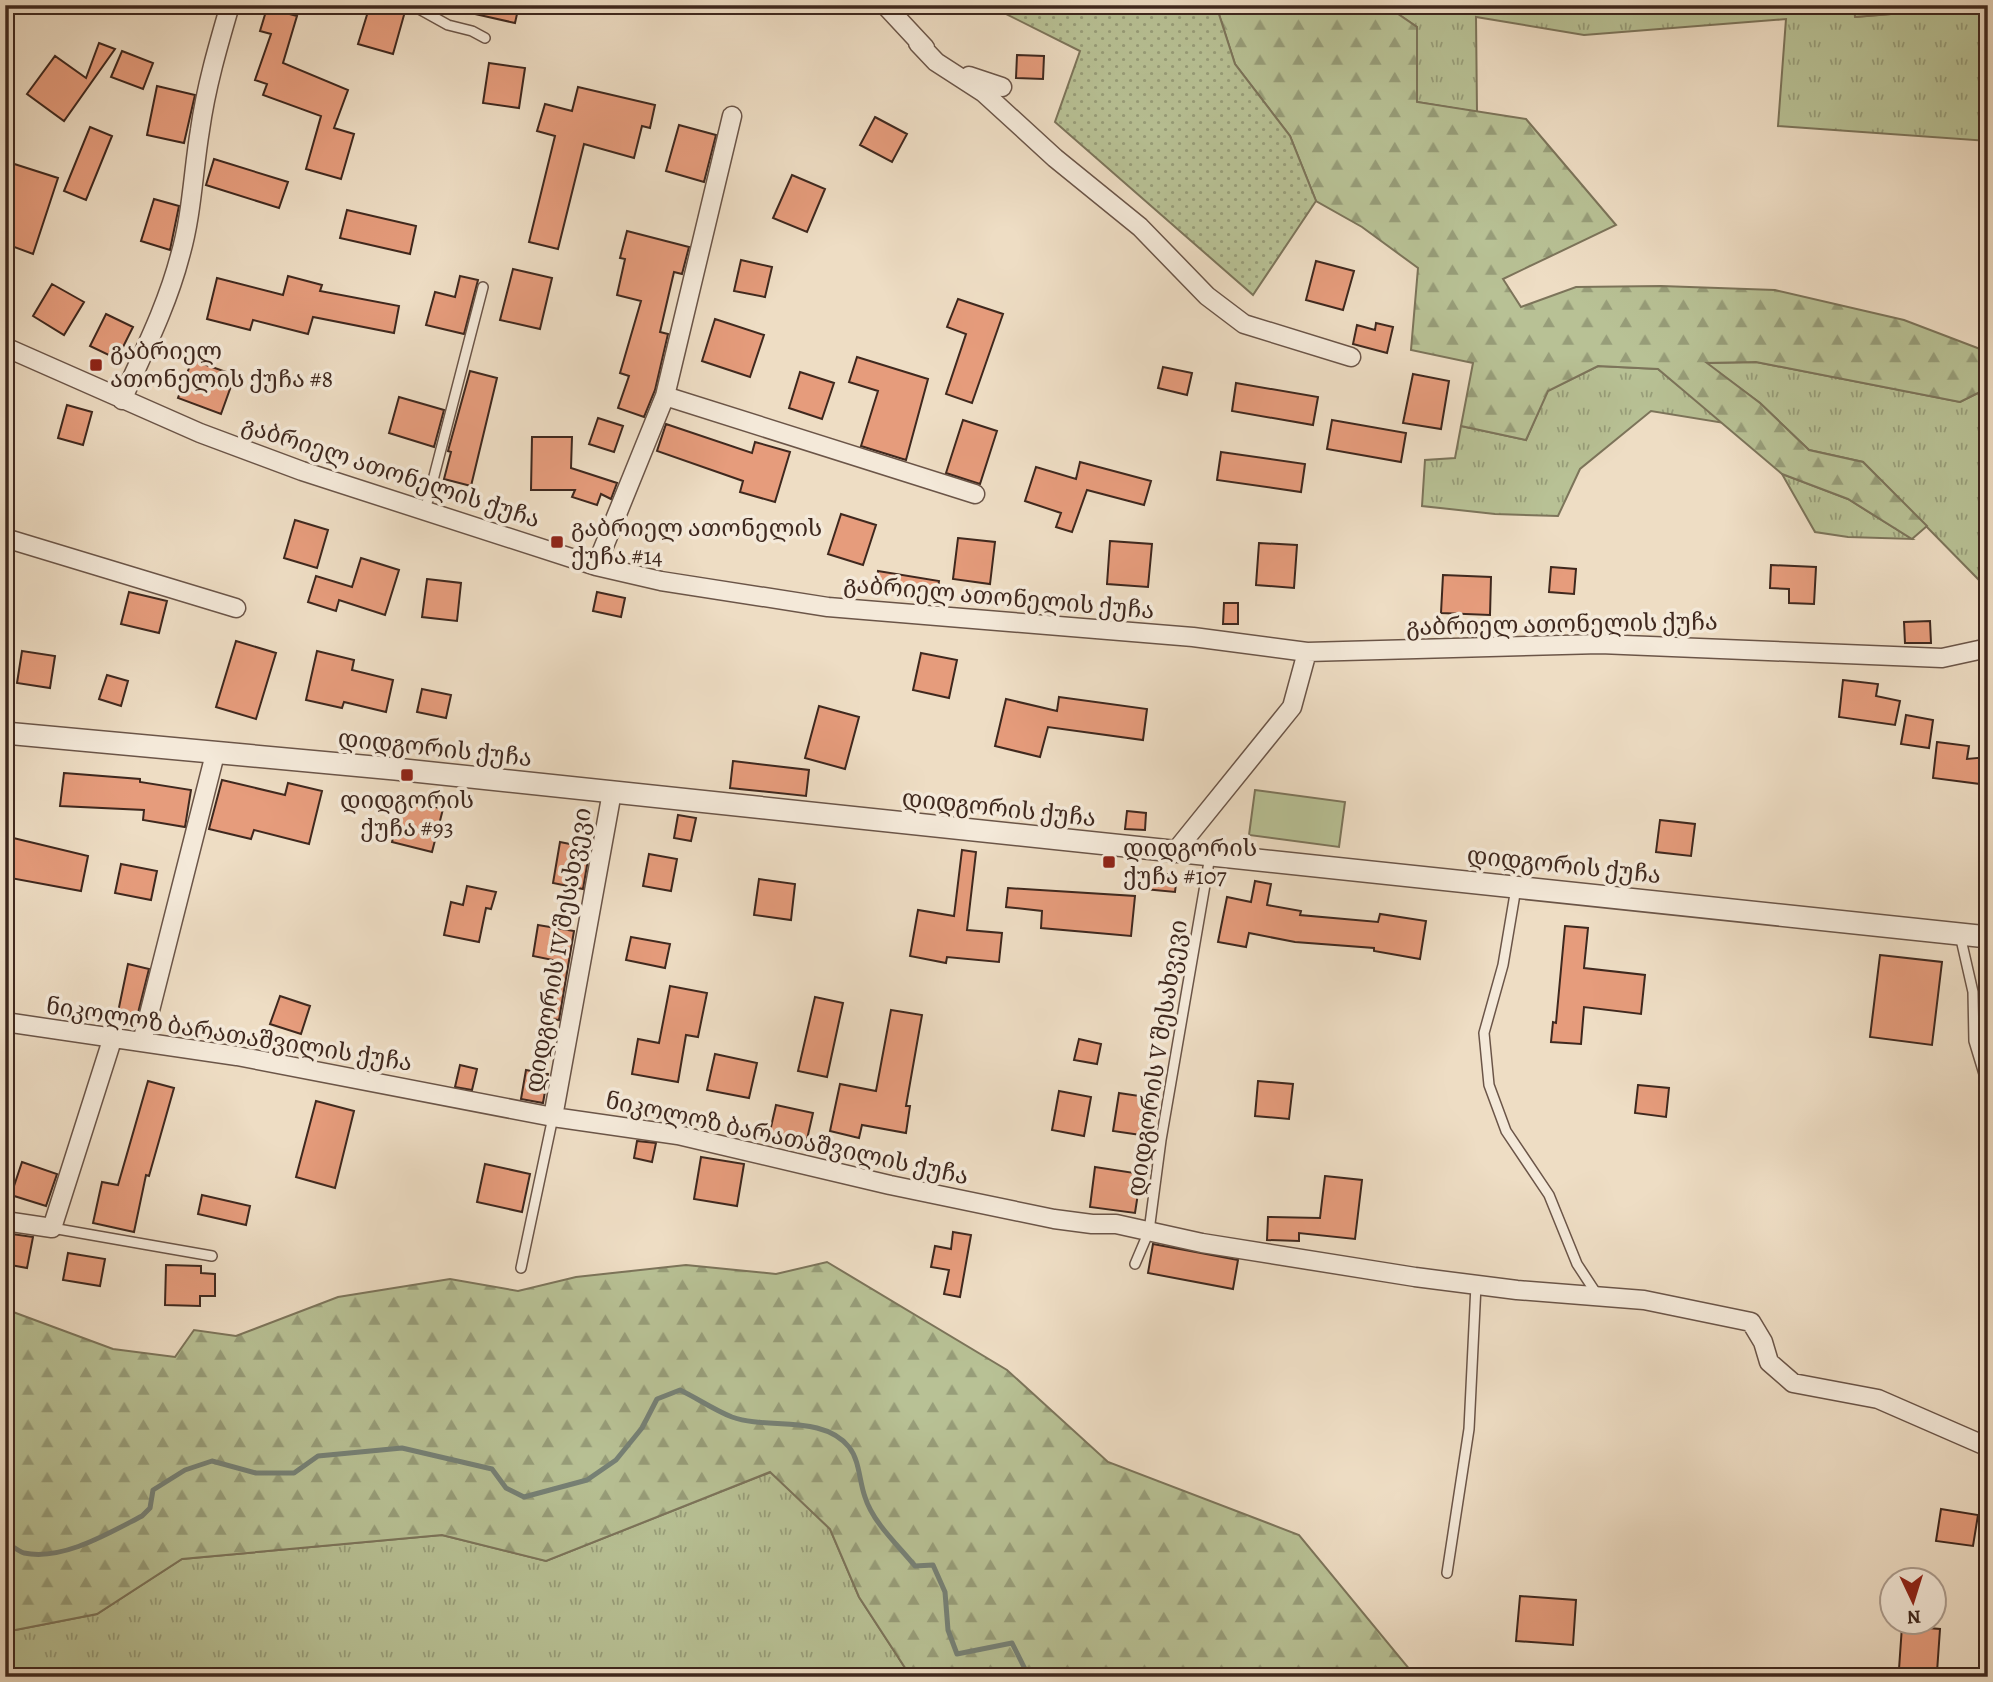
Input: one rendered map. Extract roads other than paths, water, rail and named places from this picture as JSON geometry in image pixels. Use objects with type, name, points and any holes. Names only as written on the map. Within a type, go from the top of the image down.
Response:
[{"type":"street","points":[[122,400],[153,332],[180,257],[192,199],[202,117],[230,5]]},
{"type":"street","points":[[885,5],[936,62],[984,93],[1055,158],[1140,228],[1207,296],[1244,324],[1351,357]]},
{"type":"street","points":[[918,43],[960,72],[1002,88]]},
{"type":"street","points":[[596,566],[665,396],[732,116]]},
{"type":"street","name":"გაბრიელ ათონელის ქუჩა","points":[[5,347],[122,400],[276,461],[596,566],[661,581],[828,607],[1193,637],[1307,652],[1600,644],[1942,659],[1988,648]]},
{"type":"street","points":[[665,396],[975,494]]},
{"type":"street","points":[[5,538],[236,608]]},
{"type":"street","points":[[1174,853],[1292,707],[1307,652]]},
{"type":"street","name":"დიდგორის ქუჩა","points":[[5,733],[395,769],[1988,937]]},
{"type":"street","points":[[142,1042],[215,754]]},
{"type":"street","name":"დიდგორის IV შესახვევი","points":[[553,1117],[612,792]]},
{"type":"street","name":"ნიკოლოზ ბარათაშვილის ქუჩა","points":[[5,1022],[113,1040],[237,1056],[553,1117],[678,1135],[890,1185],[1054,1219],[1116,1224],[1202,1243],[1476,1285],[1667,1304],[1751,1322],[1763,1342],[1769,1362],[1793,1383],[1878,1399],[1988,1447]]},
{"type":"street","points":[[5,1220],[52,1228],[113,1040]]},
{"type":"lane","points":[[412,5],[448,25],[472,31],[485,38]]},
{"type":"lane","points":[[425,511],[483,287]]},
{"type":"lane","name":"დიდგორის V შესახვევი","points":[[1135,1264],[1149,1231],[1161,1140],[1210,856]]},
{"type":"lane","points":[[1516,886],[1503,965],[1484,1034],[1489,1085],[1506,1131],[1549,1195],[1577,1264],[1598,1296]]},
{"type":"lane","points":[[1960,934],[1973,992],[1974,1041],[1988,1087]]},
{"type":"lane","points":[[521,1268],[553,1117]]},
{"type":"lane","points":[[52,1228],[212,1256]]},
{"type":"lane","points":[[1447,1573],[1469,1429],[1476,1285]]},
{"type":"waterway","points":[[5,1542],[24,1553],[39,1554],[54,1553],[85,1544],[142,1516],[150,1508],[153,1490],[185,1470],[212,1461],[256,1473],[294,1473],[318,1456],[402,1448],[492,1469],[506,1488],[524,1497],[587,1480],[616,1460],[642,1428],[657,1399],[680,1390],[732,1417],[746,1421],[810,1426],[838,1437],[853,1453],[865,1497],[880,1525],[915,1566],[933,1565],[945,1592],[948,1630],[957,1654],[1012,1643],[1029,1677]]},
{"type":"place","name":"გაბრიელ ათონელის ქუჩა #8","points":[[96,365]]},
{"type":"place","name":"გაბრიელ ათონელის ქუჩა #14","points":[[557,542]]},
{"type":"place","name":"დიდგორის ქუჩა #93","points":[[407,775]]},
{"type":"place","name":"დიდგორის ქუჩა #107","points":[[1109,862]]}]
